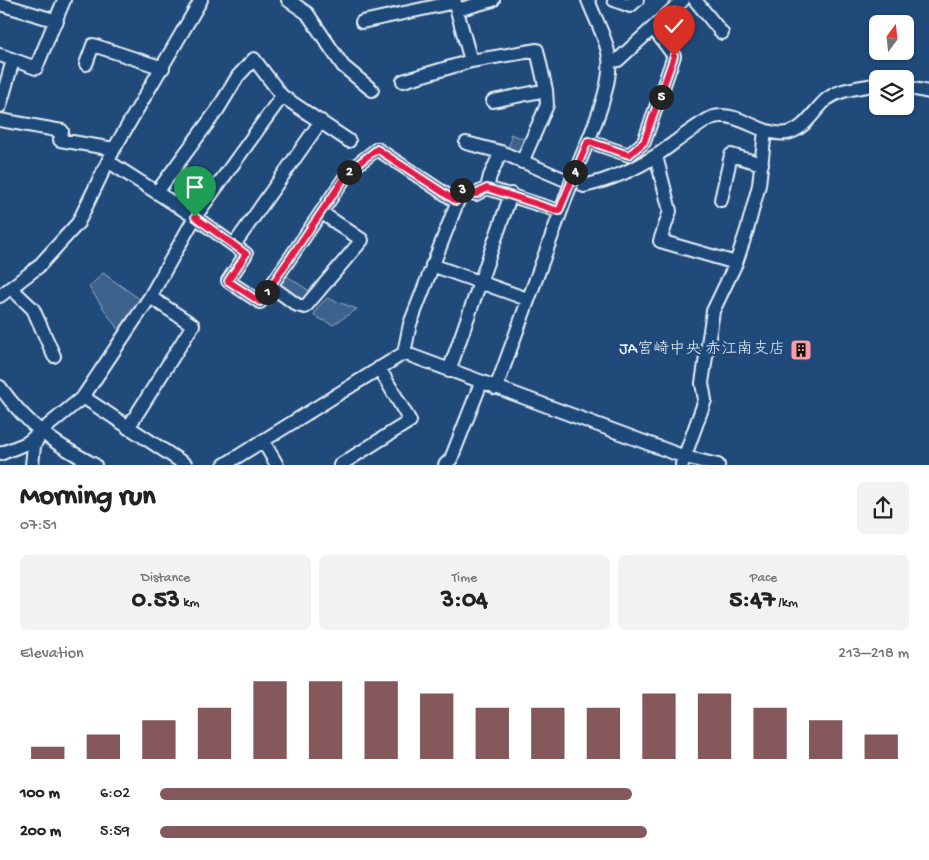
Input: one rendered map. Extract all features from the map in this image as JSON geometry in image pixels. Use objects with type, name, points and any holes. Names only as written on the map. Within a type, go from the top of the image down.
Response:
[{"type":"street","points":[[0,55],[36,68],[57,21],[64,0]]},
{"type":"street","points":[[0,296],[38,266],[78,224],[114,149],[201,0]]},
{"type":"street","points":[[288,0],[307,13],[343,66],[372,90]]},
{"type":"street","points":[[362,22],[455,4],[493,0]]},
{"type":"street","points":[[496,388],[568,181],[588,141],[603,97],[610,61],[608,48],[588,0]]},
{"type":"street","points":[[614,0],[630,6],[637,0]]},
{"type":"street","points":[[610,61],[618,60],[683,0]]},
{"type":"street","points":[[696,0],[722,33]]},
{"type":"street","points":[[0,4],[57,21]]},
{"type":"street","points":[[455,4],[471,61]]},
{"type":"street","points":[[588,141],[629,155],[644,142],[674,56],[653,28]]},
{"type":"street","points":[[86,64],[93,44],[163,68]]},
{"type":"street","points":[[403,81],[471,61],[537,50],[546,90],[547,105],[522,162]]},
{"type":"street","points":[[157,192],[218,108],[238,76],[254,59],[282,96],[349,141]]},
{"type":"street","points":[[0,106],[13,60]]},
{"type":"street","points":[[584,186],[604,181],[656,156],[713,117],[735,118],[766,131],[781,133],[794,131],[835,94],[849,88],[869,85]]},
{"type":"street","points":[[914,89],[929,92]]},
{"type":"street","points":[[492,102],[546,90]]},
{"type":"street","points":[[0,454],[27,443],[83,397],[150,297],[195,217],[282,96]]},
{"type":"street","points":[[0,120],[62,131],[60,140],[114,149]]},
{"type":"street","points":[[234,245],[321,121]]},
{"type":"street","points":[[684,461],[705,400],[702,383],[713,311],[736,263],[747,230],[762,164],[766,131]]},
{"type":"street","points":[[466,142],[501,152],[568,181]]},
{"type":"street","points":[[109,162],[195,217],[246,254],[228,281],[260,302],[350,170],[377,149],[456,201]]},
{"type":"street","points":[[487,188],[490,176],[501,152]]},
{"type":"street","points":[[721,200],[732,155],[762,164]]},
{"type":"street","points":[[656,156],[670,211],[660,241],[736,263]]},
{"type":"street","points":[[224,465],[404,353],[410,324],[456,201],[462,190],[476,194],[487,188],[511,194],[559,211]]},
{"type":"street","points":[[449,370],[511,194]]},
{"type":"street","points":[[271,286],[297,305],[305,306],[362,240],[322,213]]},
{"type":"street","points":[[432,265],[527,299]]},
{"type":"street","points":[[11,288],[33,309],[54,356]]},
{"type":"street","points":[[128,428],[193,326],[150,297]]},
{"type":"street","points":[[404,353],[684,461],[718,465]]},
{"type":"street","points":[[340,465],[410,421],[379,368]]},
{"type":"street","points":[[444,465],[451,459],[481,383]]},
{"type":"street","points":[[0,387],[24,419],[40,434],[95,465]]},
{"type":"street","points":[[83,397],[186,465]]},
{"type":"street","points":[[32,465],[34,446],[40,434]]},
{"type":"street","points":[[263,441],[278,465]]},
{"type":"shaded area","points":[[510,134],[524,139],[519,150],[506,153],[511,140]]},
{"type":"shaded area","points":[[103,273],[141,300],[121,334],[89,287]]},
{"type":"shaded area","points":[[287,276],[311,292],[301,302],[279,285]]},
{"type":"shaded area","points":[[327,298],[357,309],[333,325],[314,316],[317,308]]},
{"type":"place","name":"JA宮崎中央 赤江南支店","points":[[801,350]]},
{"type":"route","points":[[195,217],[246,254],[228,281],[260,302],[350,170],[377,149],[456,201],[462,190],[476,194],[487,188],[511,194],[559,211],[588,141],[629,155],[644,142],[674,56]]}]
